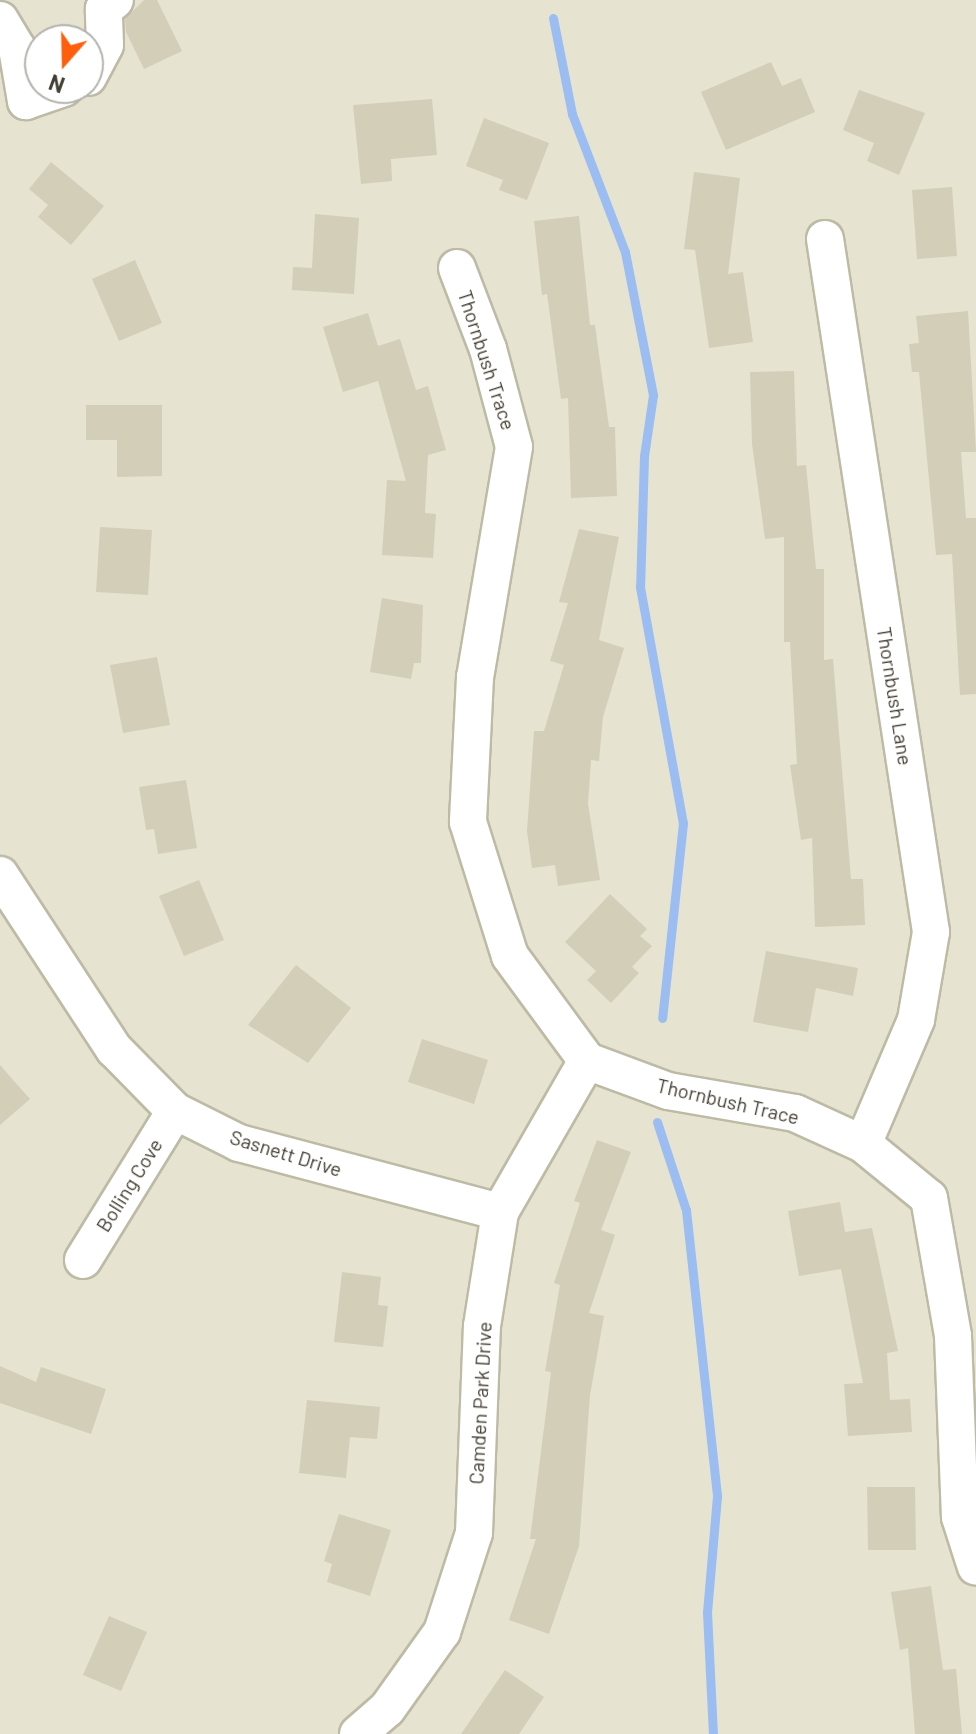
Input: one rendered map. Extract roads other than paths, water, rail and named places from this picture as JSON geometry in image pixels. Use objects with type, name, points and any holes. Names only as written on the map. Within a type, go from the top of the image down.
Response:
[{"type":"street","points":[[104,47],[104,9],[115,0]]},
{"type":"street","points":[[0,20],[17,48],[24,89]]},
{"type":"street","name":"Thornbush Lane","points":[[825,239],[931,932],[916,1020],[863,1144]]},
{"type":"street","name":"Thornbush Trace","points":[[457,268],[488,349],[514,447],[475,677],[468,822],[510,956],[587,1061],[668,1091],[795,1113],[863,1144],[929,1198],[953,1336],[960,1517],[976,1567]]},
{"type":"street","name":"Sasnett Drive","points":[[0,875],[114,1049],[175,1111],[239,1143],[500,1212]]},
{"type":"street","name":"Camden Park Drive","points":[[358,1734],[387,1709],[442,1632],[474,1533],[482,1326],[500,1212],[587,1061]]},
{"type":"street","name":"Bolling Cove","points":[[83,1260],[175,1111]]},
{"type":"waterway","points":[[553,18],[572,114],[625,252],[653,395],[644,456],[640,587],[683,823],[662,1018]]},
{"type":"waterway","points":[[657,1122],[686,1210],[717,1496],[707,1612],[713,1734]]}]
